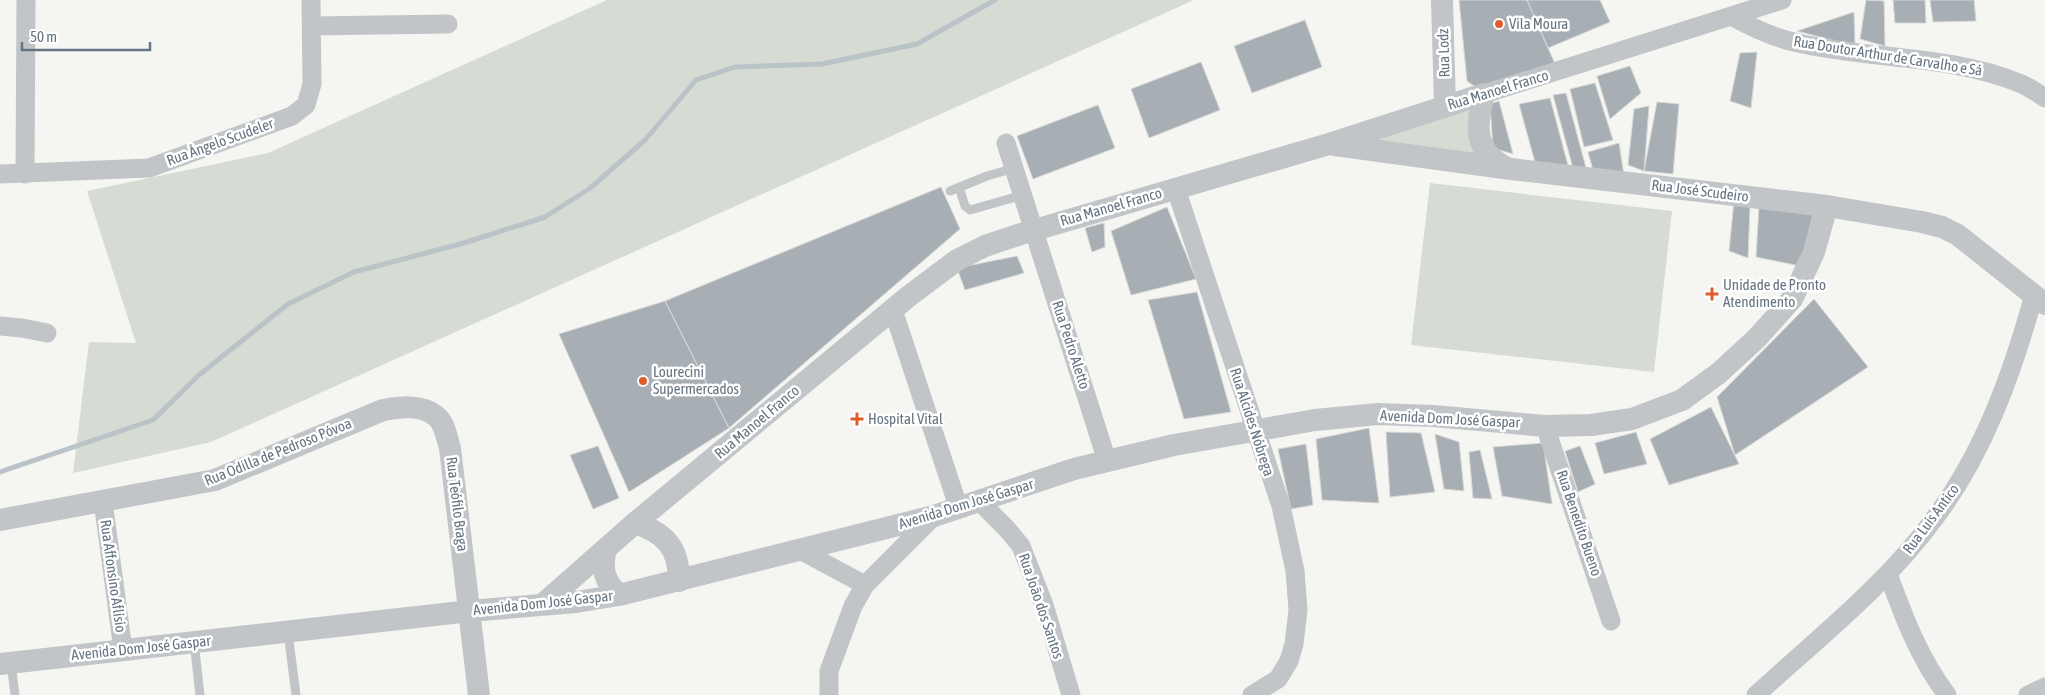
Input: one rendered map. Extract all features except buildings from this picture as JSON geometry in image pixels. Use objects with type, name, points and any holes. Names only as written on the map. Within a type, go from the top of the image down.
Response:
[{"type":"street","points":[[25,174],[26,0]]},
{"type":"street","name":"Rua Ângelo Scudeler","points":[[0,174],[149,168],[292,116],[306,105],[312,84],[311,0]]},
{"type":"street","name":"Rua Lodz","points":[[1442,0],[1445,106]]},
{"type":"street","name":"Rua Manoel Franco","points":[[542,605],[635,523],[909,296],[957,260],[985,246],[1329,144],[1782,0]]},
{"type":"street","name":"Rua Doutor Arthur de Carvalho e Sá","points":[[1731,16],[1754,29],[1795,42],[1851,52],[1968,67],[2021,84],[2045,98]]},
{"type":"street","points":[[312,26],[448,24]]},
{"type":"street","points":[[1484,94],[1480,110],[1479,138],[1485,150],[1494,161],[1511,169]]},
{"type":"street","name":"Rua Pedro Aletto","points":[[1006,143],[1107,461]]},
{"type":"street","name":"Rua José Scudeiro","points":[[1329,144],[1511,169],[1827,206],[1897,217],[1942,227],[1958,235],[2040,299]]},
{"type":"street","name":"Rua Alcides Nóbrega","points":[[1176,189],[1281,506],[1296,571],[1298,610],[1294,644],[1289,661],[1278,679],[1252,695]]},
{"type":"street","name":"Avenida Dom José Gaspar","points":[[5,663],[470,611],[576,602],[619,595],[934,516],[969,506],[1074,469],[1174,445],[1315,420],[1378,414],[1433,416],[1545,426],[1591,425],[1632,419],[1682,400],[1719,373],[1757,338],[1792,299],[1814,252],[1827,206]]},
{"type":"street","name":"Rua Luís Antico","points":[[1756,695],[1888,574],[1934,520],[1963,478],[1975,455],[2004,392],[2040,299]]},
{"type":"street","points":[[893,310],[969,506]]},
{"type":"street","points":[[0,326],[47,333]]},
{"type":"street","name":"Rua Odilla de Pedroso Póvoa","points":[[0,520],[215,480],[383,410],[403,406],[422,409]]},
{"type":"street","name":"Rua Teófilo Braga","points":[[422,409],[437,416],[445,430],[450,448],[479,695]]},
{"type":"street","name":"Rua Benedito Bueno","points":[[1545,426],[1611,621]]},
{"type":"street","name":"Rua Affonsino Aflísio","points":[[103,501],[123,650]]},
{"type":"street","name":"Rua João dos Santos","points":[[969,506],[1007,528],[1021,546],[1044,605],[1071,695]]},
{"type":"street","points":[[829,695],[830,671],[853,606],[865,585],[934,516]]},
{"type":"street","points":[[635,523],[654,530],[667,542],[677,559],[679,580]]},
{"type":"street","points":[[606,549],[602,562],[604,574],[612,588],[619,595]]},
{"type":"street","points":[[800,550],[865,585]]},
{"type":"street","points":[[1888,574],[1917,648],[1933,676],[1947,695]]},
{"type":"street","points":[[2028,695],[2045,687]]},
{"type":"lane","points":[[950,190],[1014,168]]},
{"type":"lane","points":[[959,187],[965,206],[970,210],[1023,195]]},
{"type":"lane","points":[[288,632],[296,695]]},
{"type":"lane","points":[[194,642],[200,695]]},
{"type":"lane","points":[[5,663],[15,695]]},
{"type":"shaded area","points":[[607,0],[1194,0],[211,442],[73,473],[89,342],[136,343],[87,191],[268,153]]},
{"type":"shaded area","points":[[1471,104],[1480,158],[1367,142]]},
{"type":"shaded area","points":[[1430,183],[1672,211],[1654,372],[1411,345]]},
{"type":"waterway","points":[[0,472],[153,420],[199,375],[288,304],[354,272],[464,243],[545,217],[589,189],[645,140],[696,80],[735,67],[822,64],[917,44],[995,0]]},
{"type":"place","name":"Vila Moura","points":[[1499,24]]},
{"type":"place","name":"Unidade de Pronto Atendimento","points":[[1712,294]]},
{"type":"place","name":"Lourecini Supermercados","points":[[643,381]]},
{"type":"place","name":"Hospital Vital","points":[[857,419]]}]
